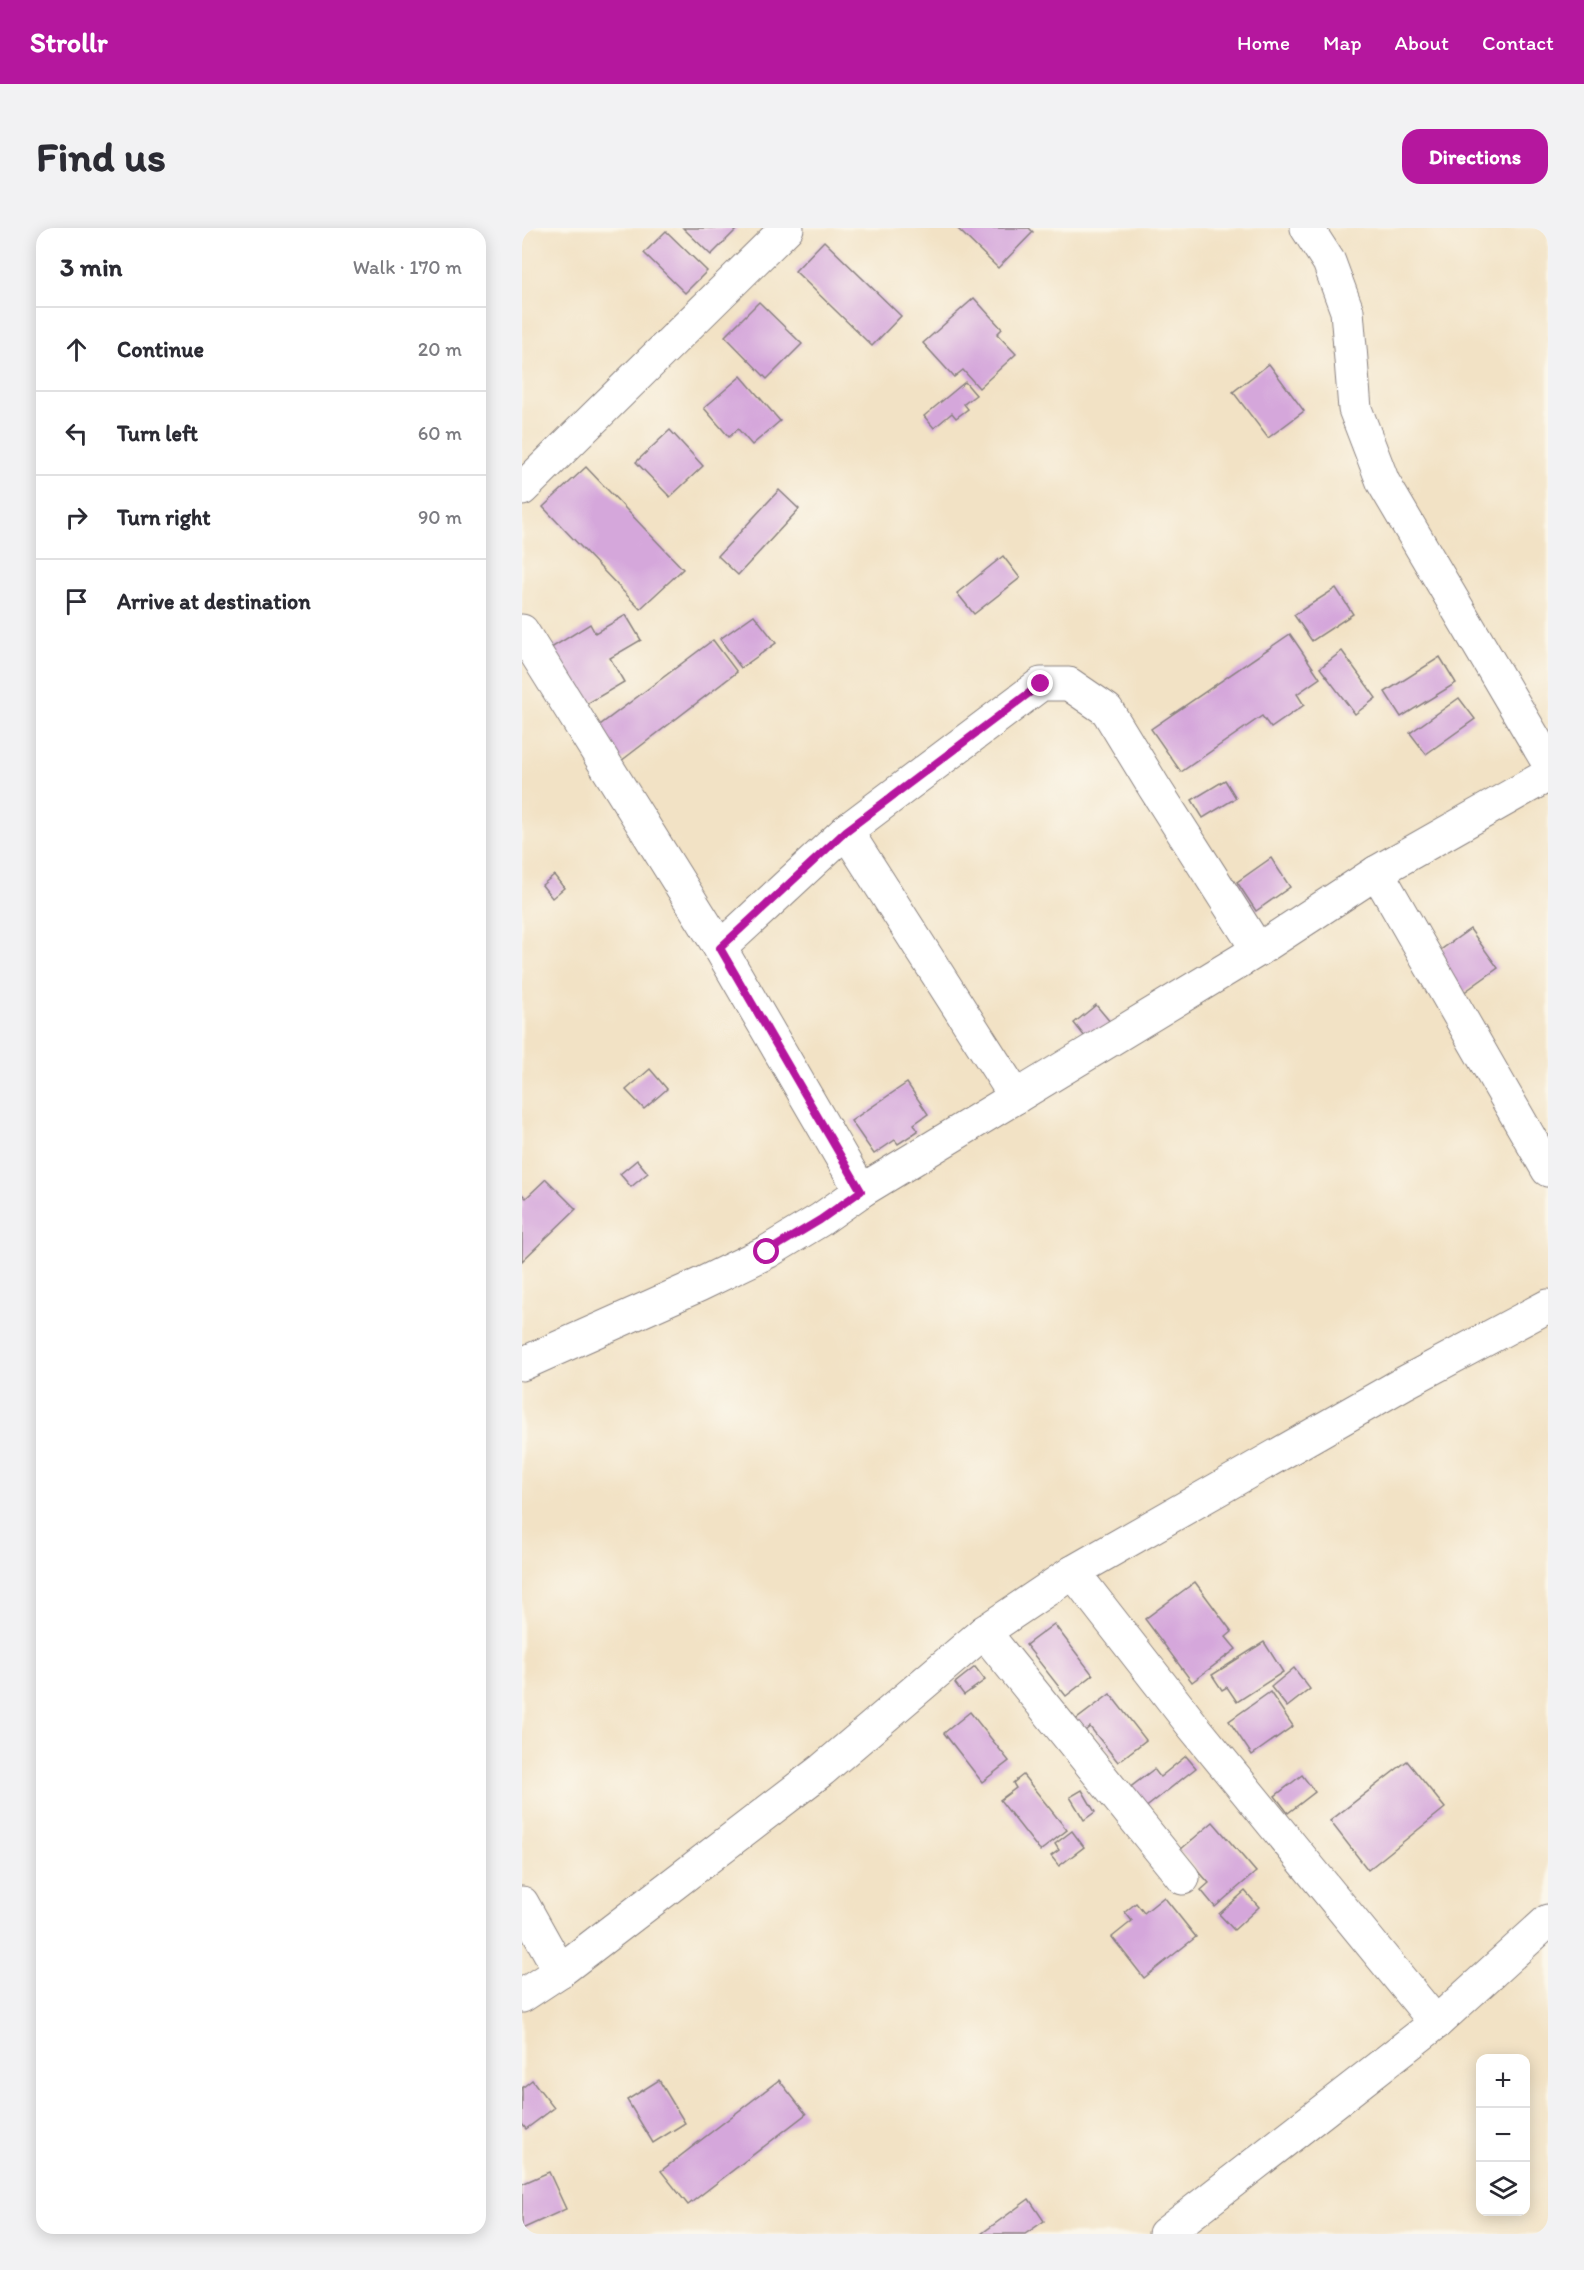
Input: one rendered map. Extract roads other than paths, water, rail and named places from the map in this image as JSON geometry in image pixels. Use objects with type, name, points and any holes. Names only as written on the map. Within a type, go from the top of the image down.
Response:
[{"type":"street","points":[[522,489],[787,228]]},
{"type":"street","points":[[1307,228],[1329,262],[1347,311],[1355,409],[1383,482],[1548,762]]},
{"type":"street","points":[[522,630],[720,948],[861,1191]]},
{"type":"street","points":[[720,948],[846,831],[1041,684],[1069,684],[1107,710],[1258,950]]},
{"type":"street","points":[[522,1364],[767,1252],[820,1220],[861,1191],[1258,950],[1377,872],[1548,775]]},
{"type":"street","points":[[846,831],[1016,1097]]},
{"type":"street","points":[[1377,872],[1548,1170]]},
{"type":"street","points":[[522,1996],[560,1971],[822,1770],[984,1632],[1073,1572],[1404,1383],[1548,1306]]},
{"type":"street","points":[[1073,1572],[1193,1726],[1436,2023]]},
{"type":"street","points":[[984,1632],[1183,1878]]},
{"type":"street","points":[[522,1903],[560,1971]]},
{"type":"street","points":[[1166,2234],[1436,2023],[1548,1921]]}]
